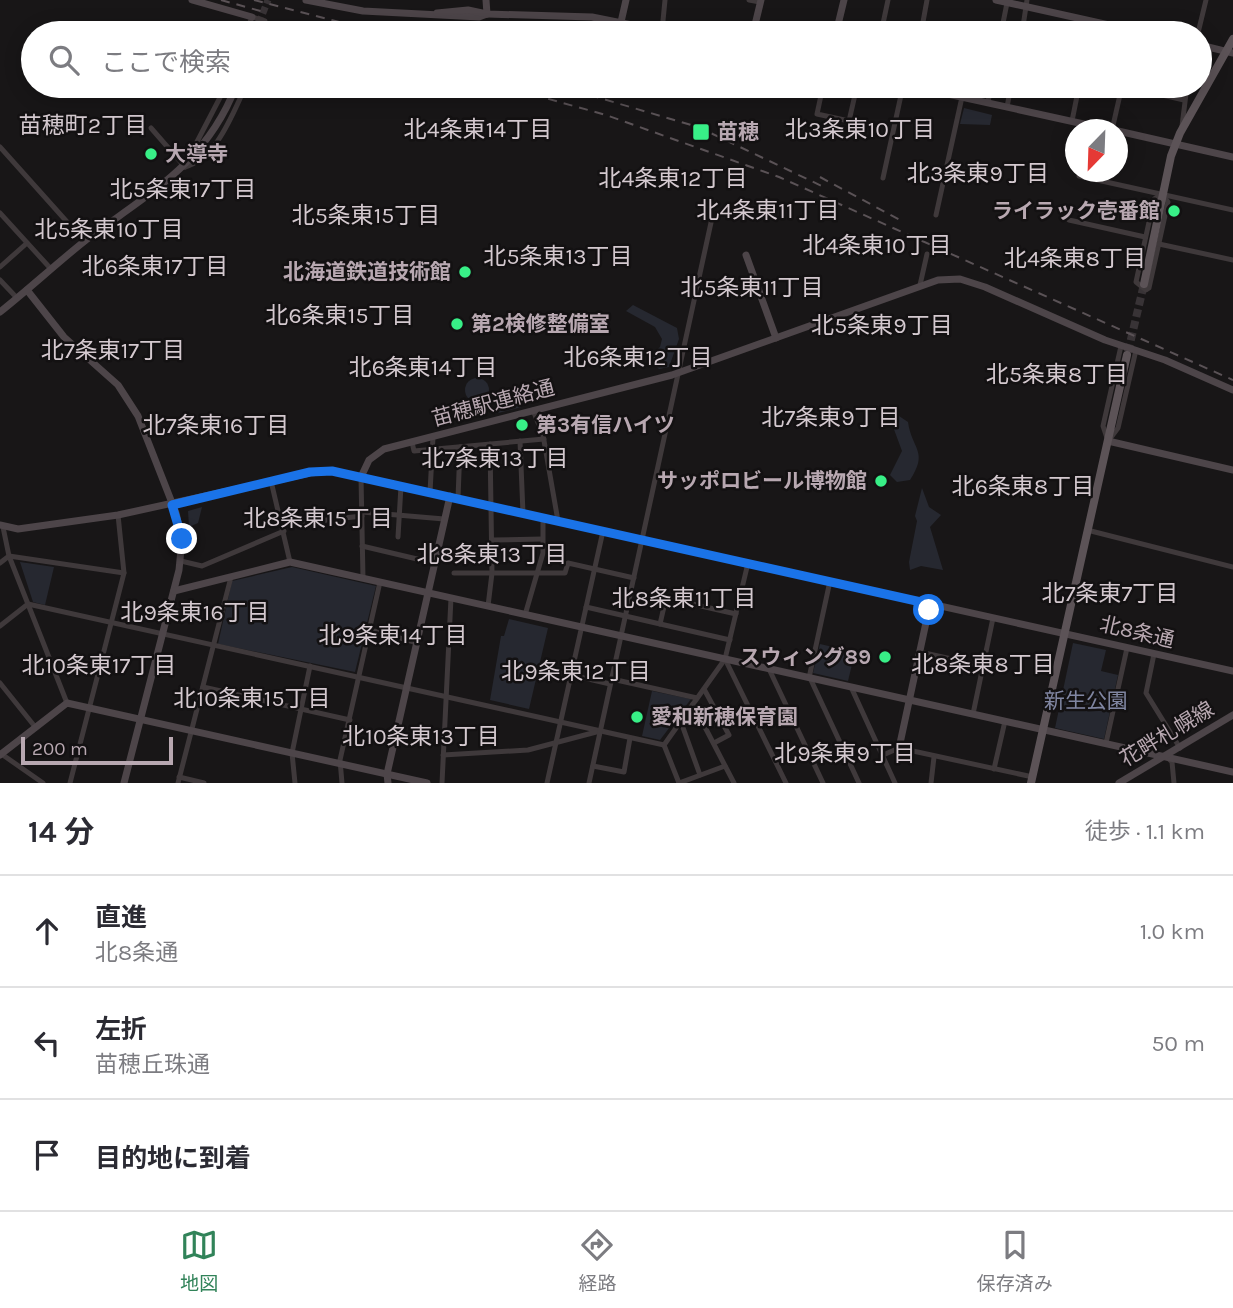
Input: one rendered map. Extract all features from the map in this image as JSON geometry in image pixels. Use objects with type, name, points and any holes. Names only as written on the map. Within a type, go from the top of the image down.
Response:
[{"type":"main road","points":[[1212,81],[1230,52],[1233,39]]},
{"type":"main road","points":[[1143,284],[1175,144],[1201,98]]},
{"type":"main road","points":[[1032,780],[1127,355]]},
{"type":"street","points":[[192,0],[265,21]]},
{"type":"street","points":[[306,0],[344,9],[592,17],[615,21]]},
{"type":"street","points":[[478,0],[482,14]]},
{"type":"street","points":[[482,14],[486,0]]},
{"type":"street","points":[[621,21],[626,0]]},
{"type":"street","points":[[663,21],[665,0]]},
{"type":"street","points":[[750,0],[760,1],[756,21]]},
{"type":"street","points":[[839,21],[844,0]]},
{"type":"street","points":[[884,21],[888,0]]},
{"type":"street","points":[[923,21],[927,0]]},
{"type":"street","points":[[996,0],[1027,4],[1089,21]]},
{"type":"street","points":[[1201,21],[1206,0]]},
{"type":"street","points":[[1003,21],[1007,3]]},
{"type":"street","points":[[250,21],[252,17]]},
{"type":"street","points":[[1212,48],[1230,52]]},
{"type":"street","points":[[186,167],[191,149],[214,115],[221,98]]},
{"type":"street","points":[[0,312],[85,242],[186,167],[223,115],[231,98]]},
{"type":"street","points":[[186,167],[199,163],[215,143],[239,98]]},
{"type":"street","points":[[821,98],[817,114],[849,121],[854,98]]},
{"type":"street","points":[[883,178],[900,98]]},
{"type":"street","points":[[936,215],[962,98]]},
{"type":"street","points":[[966,98],[1065,119]]},
{"type":"street","points":[[988,103],[989,98]]},
{"type":"street","points":[[1007,107],[1009,98]]},
{"type":"street","points":[[1072,119],[1077,98]]},
{"type":"street","points":[[1114,119],[1120,98]]},
{"type":"street","points":[[1175,98],[1184,100],[1182,129]]},
{"type":"street","points":[[151,128],[186,167]]},
{"type":"street","points":[[1128,133],[1233,157]]},
{"type":"street","points":[[0,147],[85,242]]},
{"type":"street","points":[[1107,182],[1233,210]]},
{"type":"street","points":[[1163,194],[1168,202],[1149,288],[1146,290],[1136,282],[1154,199],[1163,194]]},
{"type":"street","points":[[0,213],[51,269]]},
{"type":"street","points":[[589,783],[712,218]]},
{"type":"street","points":[[1069,220],[1145,237]]},
{"type":"street","points":[[0,267],[27,243]]},
{"type":"street","points":[[1159,244],[1233,260]]},
{"type":"street","points":[[920,285],[927,254]]},
{"type":"street","points":[[746,255],[776,338]]},
{"type":"street","name":"苗穂駅連絡通","points":[[361,477],[367,463],[379,452],[679,373],[920,285],[949,279],[973,282],[1136,350]]},
{"type":"street","points":[[0,280],[17,298]]},
{"type":"street","points":[[27,290],[64,337],[129,399],[172,505],[182,539],[181,561],[174,591],[124,783]]},
{"type":"street","points":[[1108,441],[1104,426],[1121,346]]},
{"type":"street","points":[[1108,441],[1118,428],[1136,350],[1233,390]]},
{"type":"street","points":[[533,410],[544,439],[558,521]]},
{"type":"street","points":[[430,492],[433,437]]},
{"type":"street","points":[[412,442],[414,451],[544,439]]},
{"type":"street","points":[[520,441],[523,513]]},
{"type":"street","points":[[1108,441],[1233,470]]},
{"type":"street","points":[[488,606],[492,573],[490,444]]},
{"type":"street","points":[[388,779],[444,519],[454,497],[460,447]]},
{"type":"street","name":"北8条通","points":[[1,526],[18,529],[118,515],[326,471],[454,497],[1233,671]]},
{"type":"street","points":[[361,477],[363,578]]},
{"type":"street","points":[[271,481],[290,562]]},
{"type":"street","points":[[398,537],[401,486]]},
{"type":"street","points":[[181,561],[202,566],[283,528],[362,514],[444,519]]},
{"type":"street","points":[[69,783],[124,573],[118,515]]},
{"type":"street","points":[[525,615],[543,553],[543,518]]},
{"type":"street","points":[[1,526],[9,556],[67,703]]},
{"type":"street","points":[[1087,530],[1233,567]]},
{"type":"street","points":[[547,783],[603,531]]},
{"type":"street","points":[[492,540],[542,539]]},
{"type":"street","points":[[362,546],[434,563]]},
{"type":"street","points":[[0,563],[9,556],[124,573]]},
{"type":"street","points":[[174,591],[290,562],[1233,772]]},
{"type":"street","points":[[454,573],[565,573],[568,563],[634,578]]},
{"type":"street","points":[[664,745],[725,659],[748,563]]},
{"type":"street","points":[[204,783],[179,780],[230,577]]},
{"type":"street","points":[[830,581],[810,678],[859,783]]},
{"type":"street","points":[[342,783],[341,764],[380,582]]},
{"type":"street","points":[[442,783],[452,598]]},
{"type":"street","points":[[660,624],[666,598],[736,614]]},
{"type":"street","points":[[0,625],[28,604],[664,745]]},
{"type":"street","points":[[899,748],[930,604]]},
{"type":"street","points":[[586,607],[730,639]]},
{"type":"street","points":[[973,714],[993,618]]},
{"type":"street","points":[[370,630],[418,643]]},
{"type":"street","points":[[1105,743],[1127,648]]},
{"type":"street","points":[[919,652],[983,666]]},
{"type":"street","points":[[1154,654],[1146,693],[1180,748]]},
{"type":"street","points":[[725,659],[786,783]]},
{"type":"street","points":[[295,783],[292,753],[310,666]]},
{"type":"street","points":[[768,668],[823,783]]},
{"type":"street","points":[[554,671],[695,701]]},
{"type":"street","points":[[0,683],[36,728]]},
{"type":"street","points":[[203,687],[350,720]]},
{"type":"street","points":[[850,687],[895,783]]},
{"type":"street","points":[[704,689],[729,735],[713,743]]},
{"type":"street","points":[[695,701],[734,783]]},
{"type":"street","points":[[67,703],[341,764],[388,779],[427,783]]},
{"type":"street","points":[[43,783],[0,754],[67,703]]},
{"type":"street","name":"花畔札幌線","points":[[1119,783],[1233,715]]},
{"type":"street","points":[[994,769],[1005,721]]},
{"type":"street","points":[[681,722],[700,775]]},
{"type":"street","points":[[443,755],[528,750],[600,731]]},
{"type":"street","points":[[593,766],[624,772],[630,738]]},
{"type":"street","points":[[664,745],[679,783],[725,766]]},
{"type":"street","points":[[883,755],[899,748],[1032,780]]},
{"type":"street","points":[[1150,753],[1152,764]]},
{"type":"street","points":[[1166,756],[1172,762],[1174,783]]},
{"type":"street","points":[[931,783],[934,757]]},
{"type":"green space","points":[[964,108],[992,115],[990,125],[960,124]]},
{"type":"green space","points":[[633,305],[677,328],[679,339],[669,367],[659,369],[653,363],[654,353],[660,347],[662,339],[655,327],[626,311]]},
{"type":"green space","points":[[477,378],[485,382],[489,390],[485,398],[477,402],[469,398],[465,390],[469,382]]},
{"type":"green space","points":[[517,394],[522,407],[494,414],[491,409]]},
{"type":"green space","points":[[899,416],[908,422],[919,456],[916,470],[910,480],[897,482],[890,475],[902,451],[892,424]]},
{"type":"green space","points":[[922,488],[929,507],[941,515],[930,527],[943,570],[921,566],[910,570],[909,562],[917,521],[915,516]]},
{"type":"green space","points":[[202,507],[198,523],[189,527],[188,511]]},
{"type":"green space","points":[[20,562],[54,567],[45,605],[33,602]]},
{"type":"green space","points":[[292,567],[376,586],[355,672],[218,644],[232,581]]},
{"type":"green space","points":[[509,619],[548,628],[529,709],[490,700],[501,636],[504,636]]},
{"type":"green space","name":"新生公園","points":[[1073,643],[1106,650],[1101,671],[1118,675],[1104,739],[1055,728]]},
{"type":"green space","points":[[820,644],[855,652],[848,681],[813,673]]},
{"type":"green space","points":[[652,691],[691,699],[660,740],[642,736]]},
{"type":"tunnel","points":[[260,21],[268,0]]},
{"type":"tunnel","points":[[1128,352],[1144,284]]},
{"type":"railway","points":[[221,0],[264,12]]},
{"type":"railway","points":[[254,0],[335,21]]},
{"type":"railway","points":[[545,98],[606,115],[779,177],[1233,380]]},
{"type":"railway","points":[[600,98],[698,127],[826,188]]},
{"type":"railway","points":[[820,177],[900,220]]},
{"type":"place","name":"苗穂","points":[[701,132]]},
{"type":"place","name":"大導寺","points":[[151,154]]},
{"type":"place","name":"ライラック壱番館","points":[[1174,211]]},
{"type":"place","name":"北海道鉄道技術館","points":[[465,272]]},
{"type":"place","name":"第2検修整備室","points":[[457,324]]},
{"type":"place","name":"第3有信ハイツ","points":[[522,425]]},
{"type":"place","name":"サッポロビール博物館","points":[[881,481]]},
{"type":"place","name":"スウィング89","points":[[885,657]]},
{"type":"place","name":"愛和新穂保育園","points":[[637,717]]},
{"type":"district","name":"苗穂町2丁目","points":[[83,125]]},
{"type":"district","name":"北4条東14丁目","points":[[478,129]]},
{"type":"district","name":"北3条東10丁目","points":[[860,129]]},
{"type":"district","name":"北3条東9丁目","points":[[978,173]]},
{"type":"district","name":"北4条東12丁目","points":[[673,178]]},
{"type":"district","name":"北5条東17丁目","points":[[183,189]]},
{"type":"district","name":"北4条東11丁目","points":[[768,210]]},
{"type":"district","name":"北5条東15丁目","points":[[366,215]]},
{"type":"district","name":"北5条東10丁目","points":[[109,229]]},
{"type":"district","name":"北4条東10丁目","points":[[877,245]]},
{"type":"district","name":"北5条東13丁目","points":[[558,256]]},
{"type":"district","name":"北4条東8丁目","points":[[1075,258]]},
{"type":"district","name":"北6条東17丁目","points":[[155,266]]},
{"type":"district","name":"北5条東11丁目","points":[[752,287]]},
{"type":"district","name":"北6条東15丁目","points":[[340,315]]},
{"type":"district","name":"北5条東9丁目","points":[[882,325]]},
{"type":"district","name":"北7条東17丁目","points":[[113,350]]},
{"type":"district","name":"北6条東12丁目","points":[[638,357]]},
{"type":"district","name":"北6条東14丁目","points":[[423,367]]},
{"type":"district","name":"北5条東8丁目","points":[[1057,374]]},
{"type":"district","name":"北7条東9丁目","points":[[831,417]]},
{"type":"district","name":"北7条東16丁目","points":[[216,425]]},
{"type":"district","name":"北7条東13丁目","points":[[495,458]]},
{"type":"district","name":"北6条東8丁目","points":[[1023,486]]},
{"type":"district","name":"北8条東15丁目","points":[[318,518]]},
{"type":"district","name":"北8条東13丁目","points":[[492,554]]},
{"type":"district","name":"北7条東7丁目","points":[[1110,593]]},
{"type":"district","name":"北8条東11丁目","points":[[684,598]]},
{"type":"district","name":"北9条東16丁目","points":[[195,612]]},
{"type":"district","name":"北9条東14丁目","points":[[393,635]]},
{"type":"district","name":"北8条東8丁目","points":[[983,664]]},
{"type":"district","name":"北10条東17丁目","points":[[99,665]]},
{"type":"district","name":"北9条東12丁目","points":[[576,671]]},
{"type":"district","name":"北10条東15丁目","points":[[252,698]]},
{"type":"district","name":"北10条東13丁目","points":[[421,736]]},
{"type":"district","name":"北9条東9丁目","points":[[845,753]]},
{"type":"route","points":[[182,539],[172,505],[310,472],[332,471],[930,604],[929,610]]}]
